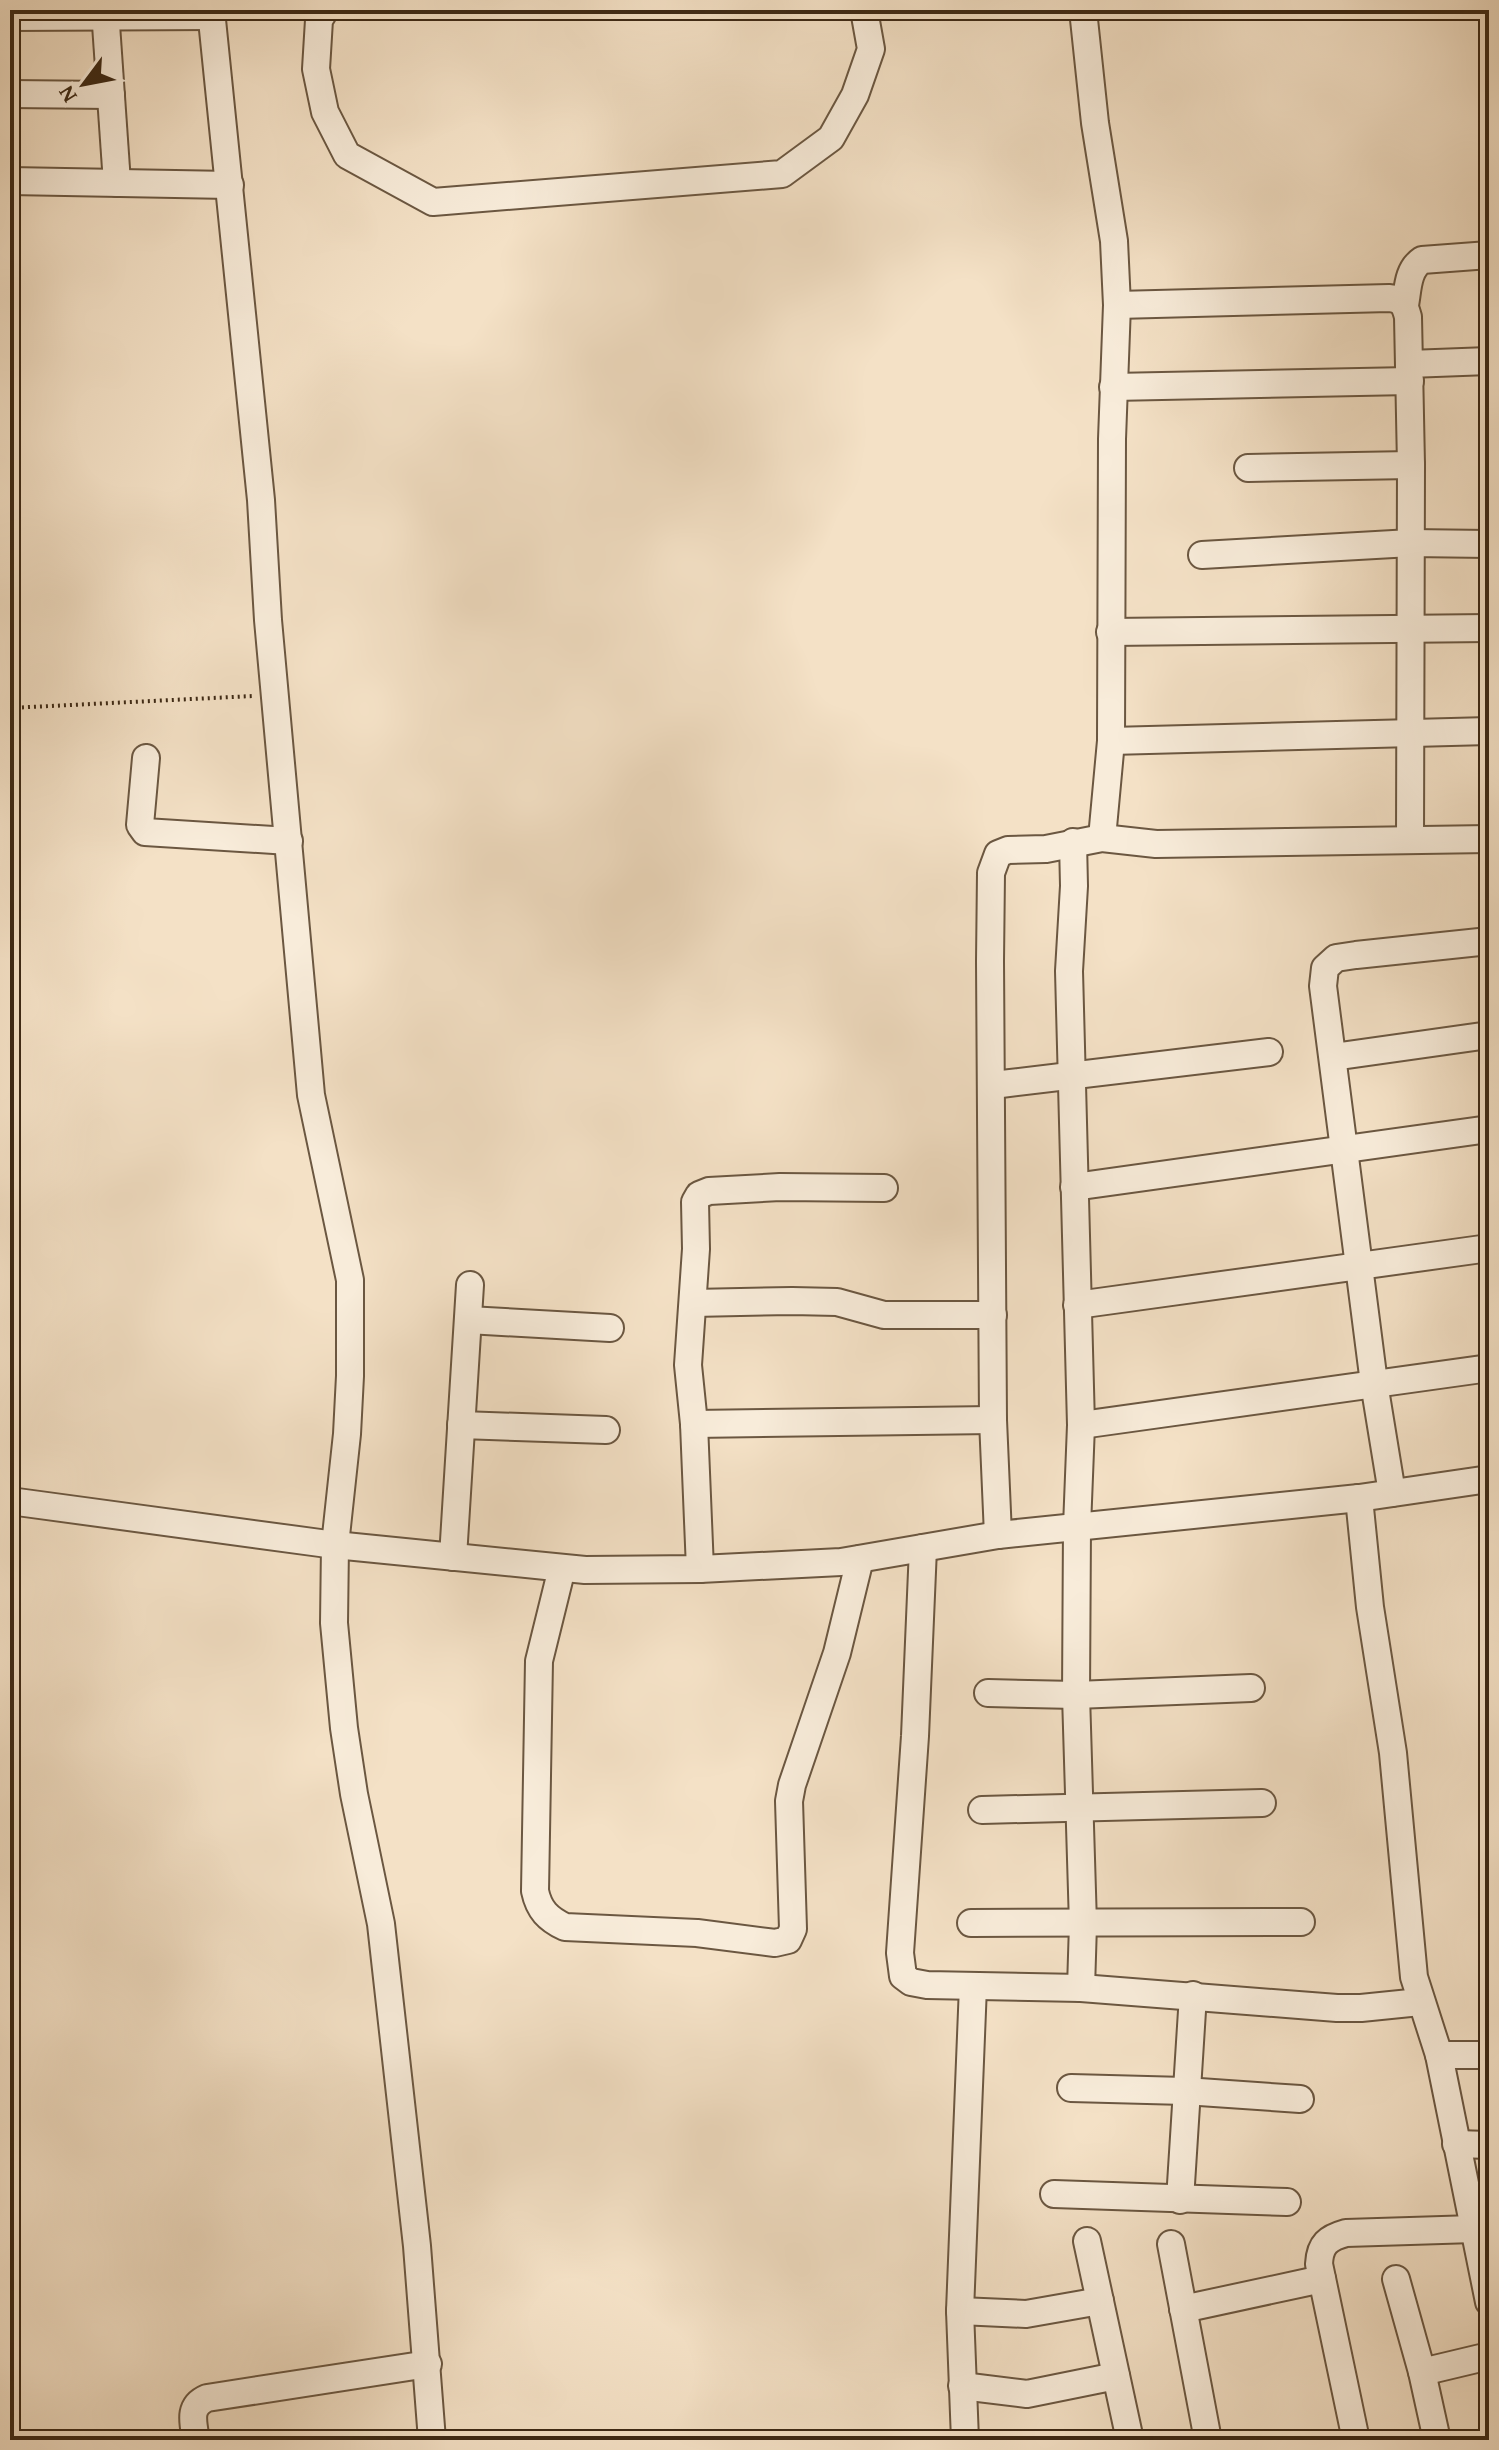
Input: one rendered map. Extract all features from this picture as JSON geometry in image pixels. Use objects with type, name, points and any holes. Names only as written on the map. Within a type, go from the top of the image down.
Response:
[{"type":"street","points":[[325,10],[319,20],[316,69],[325,112],[347,155],[433,202],[782,174],[831,138],[855,95],[871,49],[864,10]]},
{"type":"street","points":[[1083,10],[1095,123],[1114,241],[1117,305],[1113,387],[1111,741],[1102,838]]},
{"type":"street","points":[[105,13],[117,183]]},
{"type":"street","points":[[16,15],[212,13],[261,500],[311,1095],[350,1280],[347,1434],[335,1545],[333,1607],[344,1728],[354,1794],[381,1924],[428,2364],[432,2440]]},
{"type":"street","points":[[10,94],[111,95]]},
{"type":"street","points":[[10,181],[230,185]]},
{"type":"street","points":[[1410,838],[1411,465],[1408,317],[1405,305],[1410,275],[1422,260],[1489,255]]},
{"type":"street","points":[[1117,305],[1389,298],[1398,299],[1405,305]]},
{"type":"street","points":[[1113,387],[1410,373],[1489,361]]},
{"type":"street","points":[[1248,468],[1411,465]]},
{"type":"street","points":[[1202,555],[1411,543],[1489,544]]},
{"type":"street","points":[[1110,632],[1489,628]]},
{"type":"street","points":[[1111,741],[1489,731]]},
{"type":"street","points":[[146,758],[140,825],[145,832],[289,841]]},
{"type":"street","points":[[998,1535],[993,1420],[990,961],[993,863],[998,854],[1008,850],[1046,849],[1102,838],[1156,844],[1489,839]]},
{"type":"street","points":[[1073,842],[1069,971],[1081,1425],[1076,1695],[1083,1924],[1081,1988]]},
{"type":"street","points":[[1392,1493],[1343,1150],[1323,986],[1325,968],[1336,958],[1489,941]]},
{"type":"street","points":[[1333,1057],[1489,1035]]},
{"type":"street","points":[[993,1085],[1269,1052]]},
{"type":"street","points":[[1074,1187],[1489,1129]]},
{"type":"street","points":[[700,1569],[694,1424],[688,1365],[695,1202],[699,1195],[709,1191],[780,1187],[884,1188]]},
{"type":"street","points":[[1077,1305],[1489,1248]]},
{"type":"street","points":[[453,1557],[470,1285]]},
{"type":"street","points":[[693,1303],[837,1302],[884,1315],[993,1315]]},
{"type":"street","points":[[468,1320],[610,1328]]},
{"type":"street","points":[[1081,1425],[1489,1368]]},
{"type":"street","points":[[694,1424],[993,1420]]},
{"type":"street","points":[[461,1425],[606,1430]]},
{"type":"street","points":[[10,1501],[335,1545],[562,1568],[700,1569],[841,1562],[998,1535],[1359,1498],[1489,1479]]},
{"type":"street","points":[[1359,1498],[1370,1607],[1393,1753],[1414,1977],[1439,2055],[1480,2243],[1489,2302]]},
{"type":"street","points":[[923,1548],[900,1967],[903,1976],[911,1982],[1081,1988],[1337,2008],[1420,2002]]},
{"type":"street","points":[[562,1568],[539,1661],[535,1891],[538,1905],[554,1922],[565,1927],[697,1933],[775,1943],[788,1940],[793,1929],[789,1801],[792,1785],[837,1653],[860,1559]]},
{"type":"street","points":[[988,1693],[1076,1695],[1251,1688]]},
{"type":"street","points":[[982,1810],[1262,1803]]},
{"type":"street","points":[[971,1923],[1301,1922]]},
{"type":"street","points":[[965,2440],[960,2311],[973,1986]]},
{"type":"street","points":[[1180,2200],[1193,1995]]},
{"type":"street","points":[[1439,2055],[1489,2055]]},
{"type":"street","points":[[1071,2088],[1185,2091],[1300,2099]]},
{"type":"street","points":[[1456,2144],[1489,2145]]},
{"type":"street","points":[[1054,2194],[1287,2202]]},
{"type":"street","points":[[1356,2440],[1322,2279],[1320,2251],[1324,2243],[1346,2233],[1480,2243]]},
{"type":"street","points":[[1087,2241],[1130,2440]]},
{"type":"street","points":[[1171,2244],[1201,2439]]},
{"type":"street","points":[[1183,2309],[1322,2279]]},
{"type":"street","points":[[1396,2279],[1437,2440]]},
{"type":"street","points":[[960,2311],[1026,2314],[1100,2301]]},
{"type":"street","points":[[1422,2372],[1489,2356]]},
{"type":"street","points":[[196,2440],[194,2409],[198,2402],[207,2398],[428,2364]]},
{"type":"street","points":[[962,2386],[1027,2394],[1116,2376]]},
{"type":"path","points":[[10,708],[275,694]]}]
